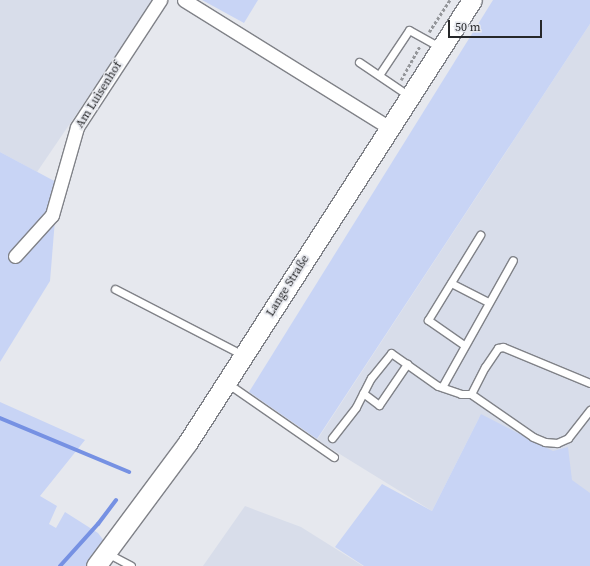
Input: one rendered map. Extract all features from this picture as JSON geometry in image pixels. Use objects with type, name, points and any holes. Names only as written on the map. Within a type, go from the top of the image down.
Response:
[{"type":"street","name":"Am Luisenhof","points":[[14,256],[52,216],[77,127],[160,0]]},
{"type":"street","points":[[184,0],[388,127]]},
{"type":"street","name":"Lange Straße","points":[[101,559],[188,442],[245,356],[388,127],[402,92],[441,48],[472,0]]},
{"type":"lane","points":[[379,75],[409,30],[425,37],[441,48]]},
{"type":"lane","points":[[359,62],[402,92]]},
{"type":"lane","points":[[464,345],[428,320],[480,235]]},
{"type":"lane","points":[[442,387],[488,302],[513,260]]},
{"type":"lane","points":[[451,283],[488,302]]},
{"type":"lane","points":[[115,289],[245,356]]},
{"type":"lane","points":[[471,394],[485,367],[498,348],[503,347],[590,383]]},
{"type":"lane","points":[[332,438],[356,407],[363,393],[391,353],[442,387],[471,394],[533,437],[546,442],[557,442],[568,438],[590,410]]},
{"type":"lane","points":[[363,393],[379,405],[407,364]]},
{"type":"lane","points":[[226,383],[334,457]]},
{"type":"lane","points":[[101,559],[131,566]]},
{"type":"path","points":[[402,92],[425,37],[450,0]]},
{"type":"shaded area","points":[[0,0],[154,0],[37,172],[0,152]]},
{"type":"shaded area","points":[[202,0],[258,0],[244,23]]},
{"type":"shaded area","points":[[493,0],[590,0],[590,24],[317,439],[249,392]]},
{"type":"shaded area","points":[[590,24],[590,494],[479,418],[432,511],[317,440]]},
{"type":"shaded area","points":[[0,152],[58,183],[50,281],[0,362]]},
{"type":"shaded area","points":[[0,402],[85,440],[40,496],[57,506],[49,524],[56,528],[65,512],[98,533],[105,542],[86,566],[0,566]]},
{"type":"shaded area","points":[[481,414],[553,451],[568,447],[572,480],[590,493],[590,566],[364,566],[335,547],[382,484],[432,511]]},
{"type":"shaded area","points":[[245,506],[301,527],[363,566],[203,566]]},
{"type":"waterway","points":[[0,418],[129,472]]},
{"type":"waterway","points":[[60,566],[98,524],[116,500]]}]
